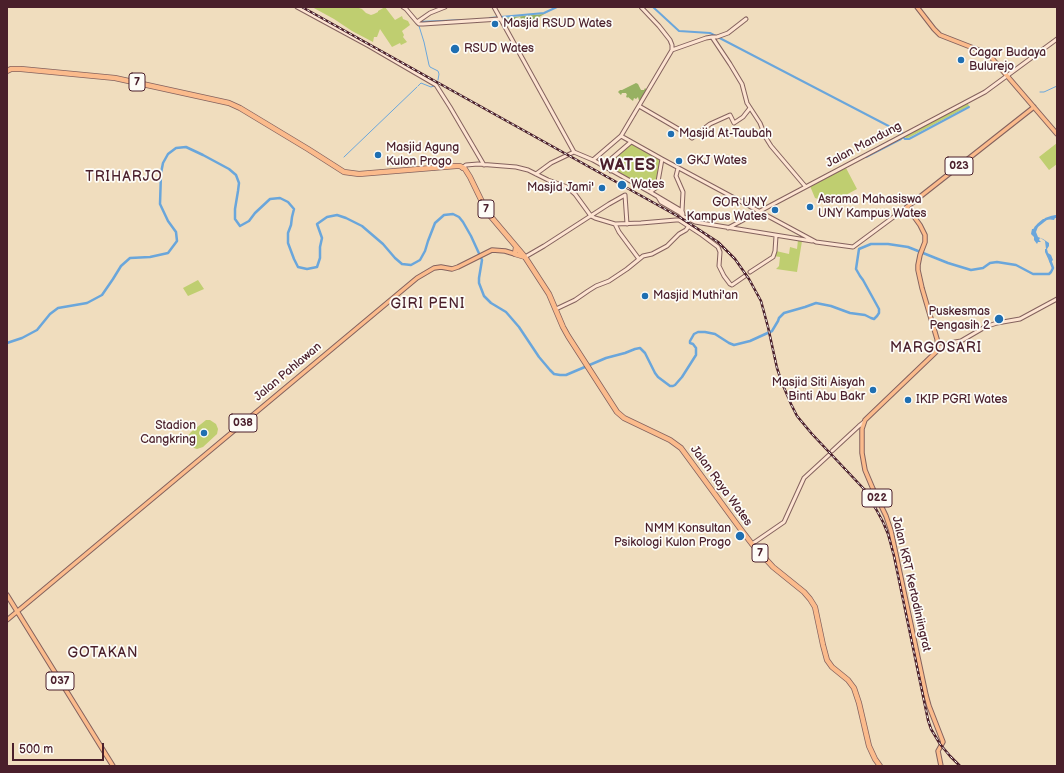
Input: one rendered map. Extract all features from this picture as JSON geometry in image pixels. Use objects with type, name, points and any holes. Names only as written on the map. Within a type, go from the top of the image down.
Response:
[{"type":"highway","name":"7","points":[[8,70],[32,70],[115,78],[229,103],[347,173],[360,174],[456,166],[462,168],[469,174],[487,212],[525,256],[550,295],[556,309]]},
{"type":"highway","points":[[515,254],[516,247]]},
{"type":"highway","name":"Jalan Pahlawan","points":[[515,254],[525,256]]},
{"type":"highway","name":"Jalan Raya Wates","points":[[556,309],[565,331],[611,404],[621,416],[670,440],[681,448],[752,544],[773,567],[804,592],[813,603],[827,660],[832,667],[848,680],[854,688],[869,746],[880,766]]},
{"type":"main road","points":[[917,7],[940,35],[987,54],[1057,134]]},
{"type":"main road","name":"023","points":[[907,207],[1034,107]]},
{"type":"main road","points":[[862,425],[871,414],[936,352],[938,347],[918,270],[920,255],[925,242],[925,235],[920,225],[907,207]]},
{"type":"main road","name":"Jalan Pahlawan","points":[[7,620],[417,278],[434,268],[456,268],[489,251],[495,250],[515,254]]},
{"type":"main road","name":"Jalan KRT Kertodiniingrat","points":[[862,425],[861,447],[865,470],[886,516],[891,531],[926,696],[943,742],[938,751],[941,766]]},
{"type":"main road","name":"037","points":[[7,595],[113,766]]},
{"type":"street","points":[[297,7],[436,85],[440,89],[484,165]]},
{"type":"street","points":[[403,7],[419,24],[500,18]]},
{"type":"street","points":[[417,22],[445,7]]},
{"type":"street","points":[[494,7],[574,150],[682,211]]},
{"type":"street","points":[[593,160],[621,136],[672,50],[670,40],[641,7]]},
{"type":"street","points":[[672,50],[712,37],[718,37],[729,32],[746,18]]},
{"type":"street","points":[[712,37],[742,84],[750,108],[760,123],[771,146],[805,186]]},
{"type":"street","name":"Jalan Mandung","points":[[728,228],[985,92],[1057,40]]},
{"type":"street","points":[[639,106],[688,134],[692,138],[710,124],[730,115],[734,123],[743,117],[750,108]]},
{"type":"street","points":[[621,136],[816,242]]},
{"type":"street","points":[[603,166],[631,142]]},
{"type":"street","points":[[536,174],[574,150]]},
{"type":"street","points":[[662,159],[657,187],[657,196],[661,202],[687,219],[695,222],[853,247],[907,207]]},
{"type":"street","points":[[610,160],[611,171]]},
{"type":"street","points":[[462,168],[467,165],[520,168],[570,188],[591,216],[615,224],[676,220],[702,234],[718,247],[720,252],[719,266],[730,284],[732,285],[745,276]]},
{"type":"street","points":[[678,168],[676,176],[683,192],[682,211],[687,219]]},
{"type":"street","points":[[650,192],[657,187]]},
{"type":"street","points":[[525,256],[544,246],[609,204],[626,195],[627,224]]},
{"type":"street","points":[[615,224],[621,235],[639,259]]},
{"type":"street","points":[[556,309],[575,300],[596,286],[608,281],[627,269],[643,256],[655,253],[667,246],[679,234],[686,230],[688,226]]},
{"type":"street","points":[[797,239],[799,232]]},
{"type":"street","points":[[750,272],[773,257],[775,252],[776,236]]},
{"type":"street","points":[[938,347],[942,347],[949,343],[961,342],[993,324],[1020,320],[1057,299]]},
{"type":"street","points":[[832,451],[862,425]]},
{"type":"street","points":[[752,544],[784,522],[805,477],[829,455]]},
{"type":"green space","points":[[312,7],[356,7],[371,15],[385,7],[395,20],[402,16],[403,19],[408,21],[410,25],[402,31],[404,35],[403,37],[407,42],[401,45],[400,43],[392,47],[380,29],[377,37],[374,37],[373,42]]},
{"type":"green space","points":[[550,11],[528,23],[526,20],[524,21],[525,25],[523,26],[520,23],[522,20],[520,17],[515,18],[518,22],[516,23],[517,25],[511,28],[505,18],[544,14]],"holes":[[[514,19],[516,23],[513,25],[511,20]]]},
{"type":"green space","points":[[636,83],[641,90],[644,90],[645,88],[648,91],[640,104],[638,97],[636,99],[634,98],[633,101],[628,97],[627,98],[626,93],[622,93],[621,95],[618,92]]},
{"type":"green space","points":[[967,102],[969,106],[908,138],[903,135]]},
{"type":"green space","points":[[632,143],[660,159],[656,187],[649,191],[612,170],[611,161]]},
{"type":"green space","points":[[1057,143],[1057,164],[1049,170],[1039,157]]},
{"type":"green space","points":[[846,168],[857,189],[831,203],[815,198],[810,186]]},
{"type":"green space","points":[[798,240],[802,241],[797,272],[776,269],[779,266],[780,257],[774,256],[776,251],[789,254],[790,247],[797,249]]},
{"type":"green space","points":[[198,280],[204,289],[188,296],[183,288]]},
{"type":"green space","name":"Stadion Cangkring","points":[[206,420],[210,420],[216,424],[218,429],[217,434],[203,447],[197,449],[194,448],[189,443],[188,436]]},
{"type":"water","points":[[1057,216],[1054,220],[1046,219],[1050,219]]},
{"type":"water","points":[[1043,219],[1046,219],[1039,224],[1036,232],[1038,237],[1043,239],[1049,243],[1047,249],[1053,260],[1050,263],[1045,252],[1045,241],[1040,238],[1039,240],[1041,242],[1038,242],[1037,244],[1031,234],[1032,229],[1035,229],[1037,224]]},
{"type":"waterway","points":[[490,18],[544,13],[557,7]]},
{"type":"waterway","points":[[653,7],[679,31],[710,33],[902,133]]},
{"type":"waterway","points":[[418,22],[465,20]]},
{"type":"waterway","points":[[419,26],[429,65],[438,71],[438,80]]},
{"type":"waterway","points":[[418,86],[421,83],[431,87],[434,86]]},
{"type":"waterway","points":[[1040,92],[1044,92],[1057,86]]},
{"type":"waterway","points":[[344,157],[417,87]]},
{"type":"waterway","points":[[902,138],[909,139],[969,107]]},
{"type":"waterway","points":[[866,157],[901,139]]},
{"type":"waterway","points":[[7,343],[22,338],[37,330],[50,314],[58,308],[87,303],[102,295],[121,266],[130,258],[150,257],[168,253],[177,241],[176,232],[168,221],[160,204],[161,173],[163,163],[168,154],[176,148],[186,147],[229,169],[236,175],[239,183],[235,219],[240,226],[249,221],[270,199],[280,198],[288,202],[294,209],[288,233],[288,243],[298,267],[307,269],[317,267],[320,258],[322,238],[317,224],[327,217],[337,215],[362,226],[383,244],[402,264],[411,265],[420,260],[425,251],[435,223],[444,215],[453,214],[459,217],[471,236],[482,260],[479,283],[484,296],[491,303],[506,312],[519,327],[539,357],[550,370],[554,374],[560,375],[566,375],[606,358],[640,348],[645,353],[658,377],[670,386],[673,386],[682,377],[696,355],[696,348],[690,343],[690,341],[694,334],[698,332],[715,334],[734,345],[750,341],[772,331],[779,318],[784,313],[816,303],[831,306],[850,313],[865,315],[874,319],[879,313],[879,309],[856,269],[859,249],[871,244],[888,244],[908,247],[948,263],[971,270],[983,268],[990,263],[997,262],[1016,265],[1033,274],[1049,274],[1053,268],[1050,260]]},
{"type":"waterway","points":[[1033,232],[1036,227],[1046,219],[1057,216]]},
{"type":"railway","points":[[302,7],[681,218],[718,242],[735,259],[749,279],[761,301],[777,368],[797,416],[863,488],[883,522],[894,556],[928,720],[931,729],[940,744],[960,766]]},
{"type":"place","name":"Masjid RSUD Wates","points":[[495,24]]},
{"type":"place","name":"RSUD Wates","points":[[455,49]]},
{"type":"place","name":"Cagar Budaya Bulurejo","points":[[961,60]]},
{"type":"place","name":"Masjid At-Taubah","points":[[671,134]]},
{"type":"place","name":"Masjid Agung Kulon Progo","points":[[378,155]]},
{"type":"place","name":"GKJ Wates","points":[[679,161]]},
{"type":"place","name":"Wates","points":[[622,185]]},
{"type":"place","name":"Masjid Jami'","points":[[602,188]]},
{"type":"place","name":"Asrama Mahasiswa UNY Kampus Wates","points":[[810,207]]},
{"type":"place","name":"GOR UNY Kampus Wates","points":[[775,210]]},
{"type":"place","name":"Masjid Muthi'an","points":[[645,296]]},
{"type":"place","name":"Puskesmas Pengasih 2","points":[[999,319]]},
{"type":"place","name":"Masjid Siti Aisyah Binti Abu Bakr","points":[[873,390]]},
{"type":"place","name":"IKIP PGRI Wates","points":[[908,400]]},
{"type":"place","name":"Stadion Cangkring","points":[[204,433]]},
{"type":"place","name":"NMM Konsultan Psikologi Kulon Progo","points":[[740,536]]},
{"type":"district","name":"WATES","points":[[628,166]]},
{"type":"district","name":"TRIHARJO","points":[[124,177]]},
{"type":"district","name":"GIRI PENI","points":[[428,304]]},
{"type":"district","name":"MARGOSARI","points":[[936,348]]},
{"type":"district","name":"GOTAKAN","points":[[103,653]]}]
